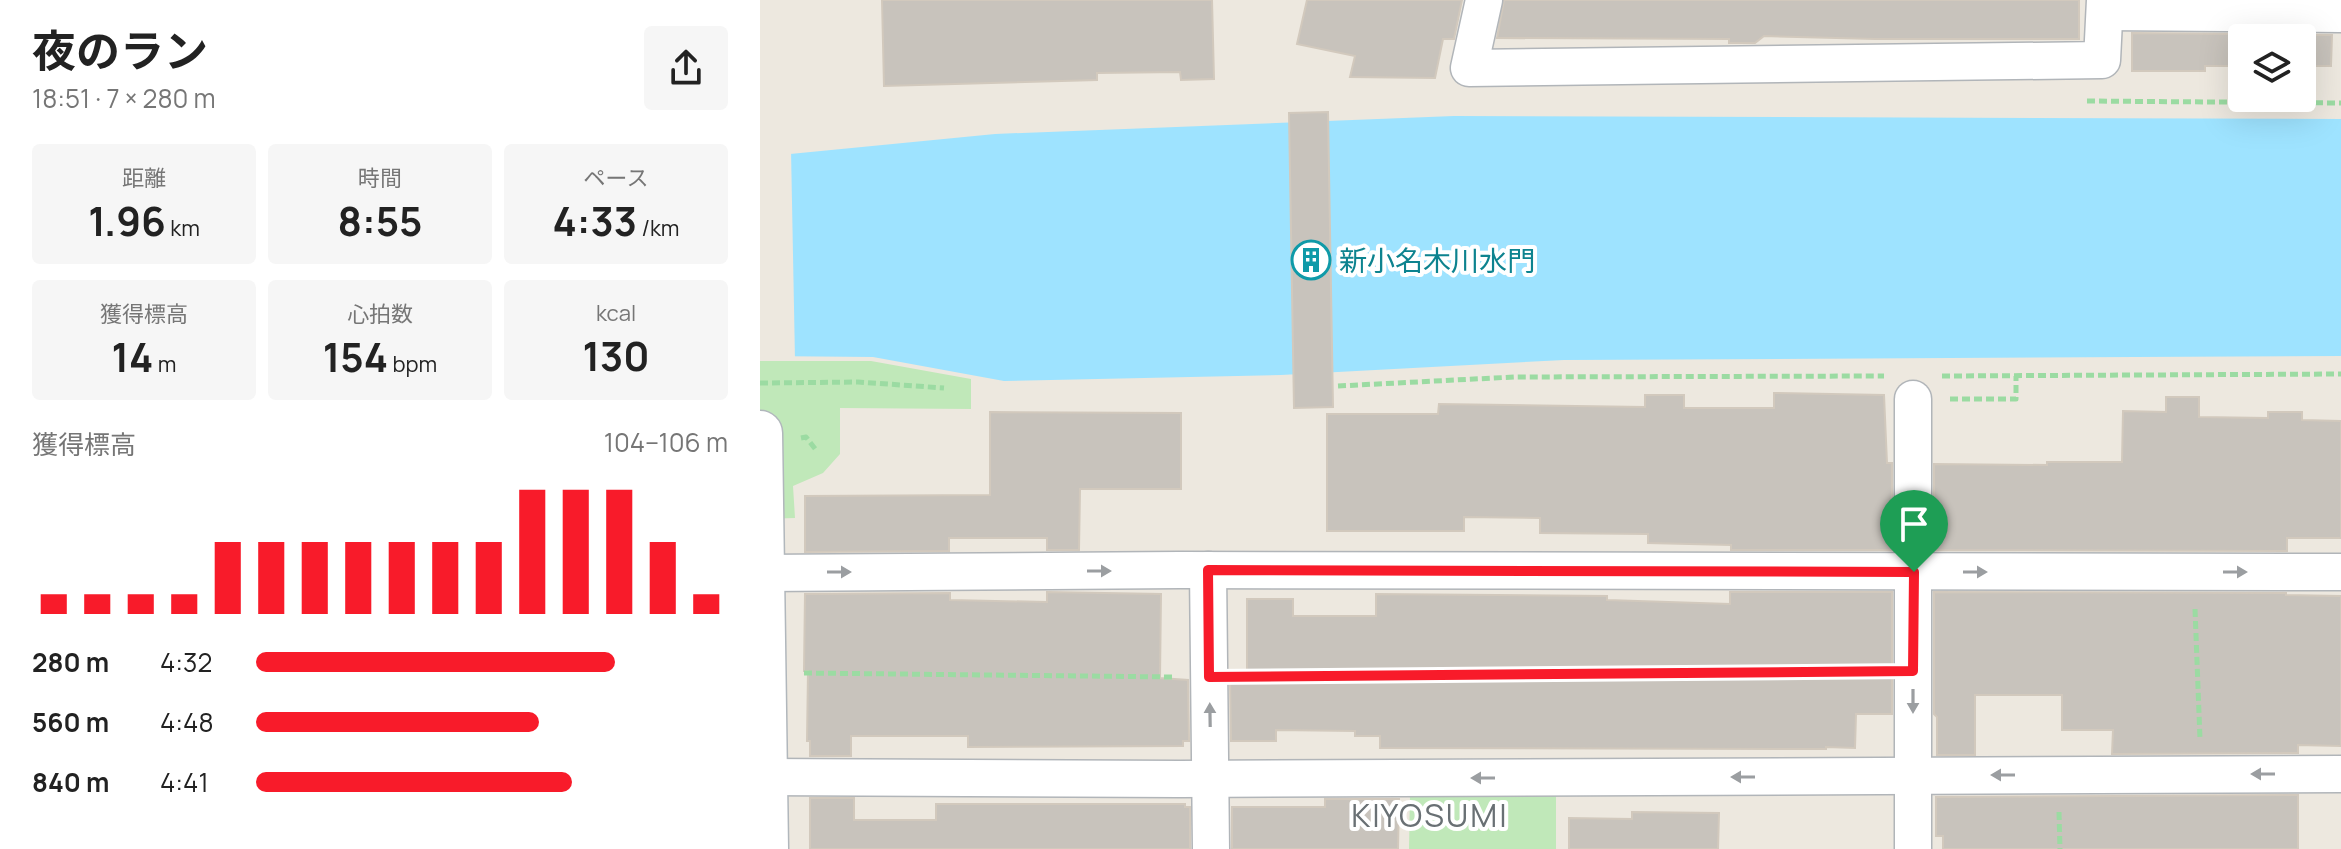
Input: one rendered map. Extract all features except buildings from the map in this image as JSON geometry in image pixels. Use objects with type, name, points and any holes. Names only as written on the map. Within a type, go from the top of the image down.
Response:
[{"type":"street","points":[[1484,0],[1469,68],[2102,60],[2105,6],[2341,14]]},
{"type":"street","points":[[1913,384],[1913,849]]},
{"type":"street","points":[[766,849],[762,777],[761,573],[776,436]]},
{"type":"street","points":[[1208,570],[1211,849]]},
{"type":"street","points":[[761,573],[1208,570],[2341,572]]},
{"type":"street","points":[[762,777],[1211,779],[2341,774]]},
{"type":"path","points":[[1338,386],[1514,377],[1913,384],[2016,376],[2341,374]]},
{"type":"path","points":[[1913,384],[2016,399],[2016,376]]},
{"type":"path","points":[[760,383],[858,382],[944,388]]},
{"type":"path","points":[[776,436],[806,437],[816,450]]},
{"type":"path","points":[[2194,572],[2201,774]]},
{"type":"path","points":[[763,672],[1209,677],[1913,671]]},
{"type":"green space","points":[[760,361],[871,361],[971,379],[971,409],[840,408],[840,454],[823,473],[793,486],[795,518],[760,519]]},
{"type":"green space","points":[[1410,795],[1556,796],[1556,849],[1409,849]]},
{"type":"water","points":[[1454,116],[2341,119],[2341,356],[1564,360],[1281,375],[1004,381],[873,357],[760,356],[760,157],[995,134]]},
{"type":"pier","points":[[791,150],[795,360],[760,360],[760,153]]},
{"type":"place","name":"新小名木川水門","points":[[1311,260]]},
{"type":"district","name":"KIYOSUMI","points":[[1430,815]]},
{"type":"route","points":[[1208,570],[1914,572],[1913,671],[1209,677],[1208,570]]}]
